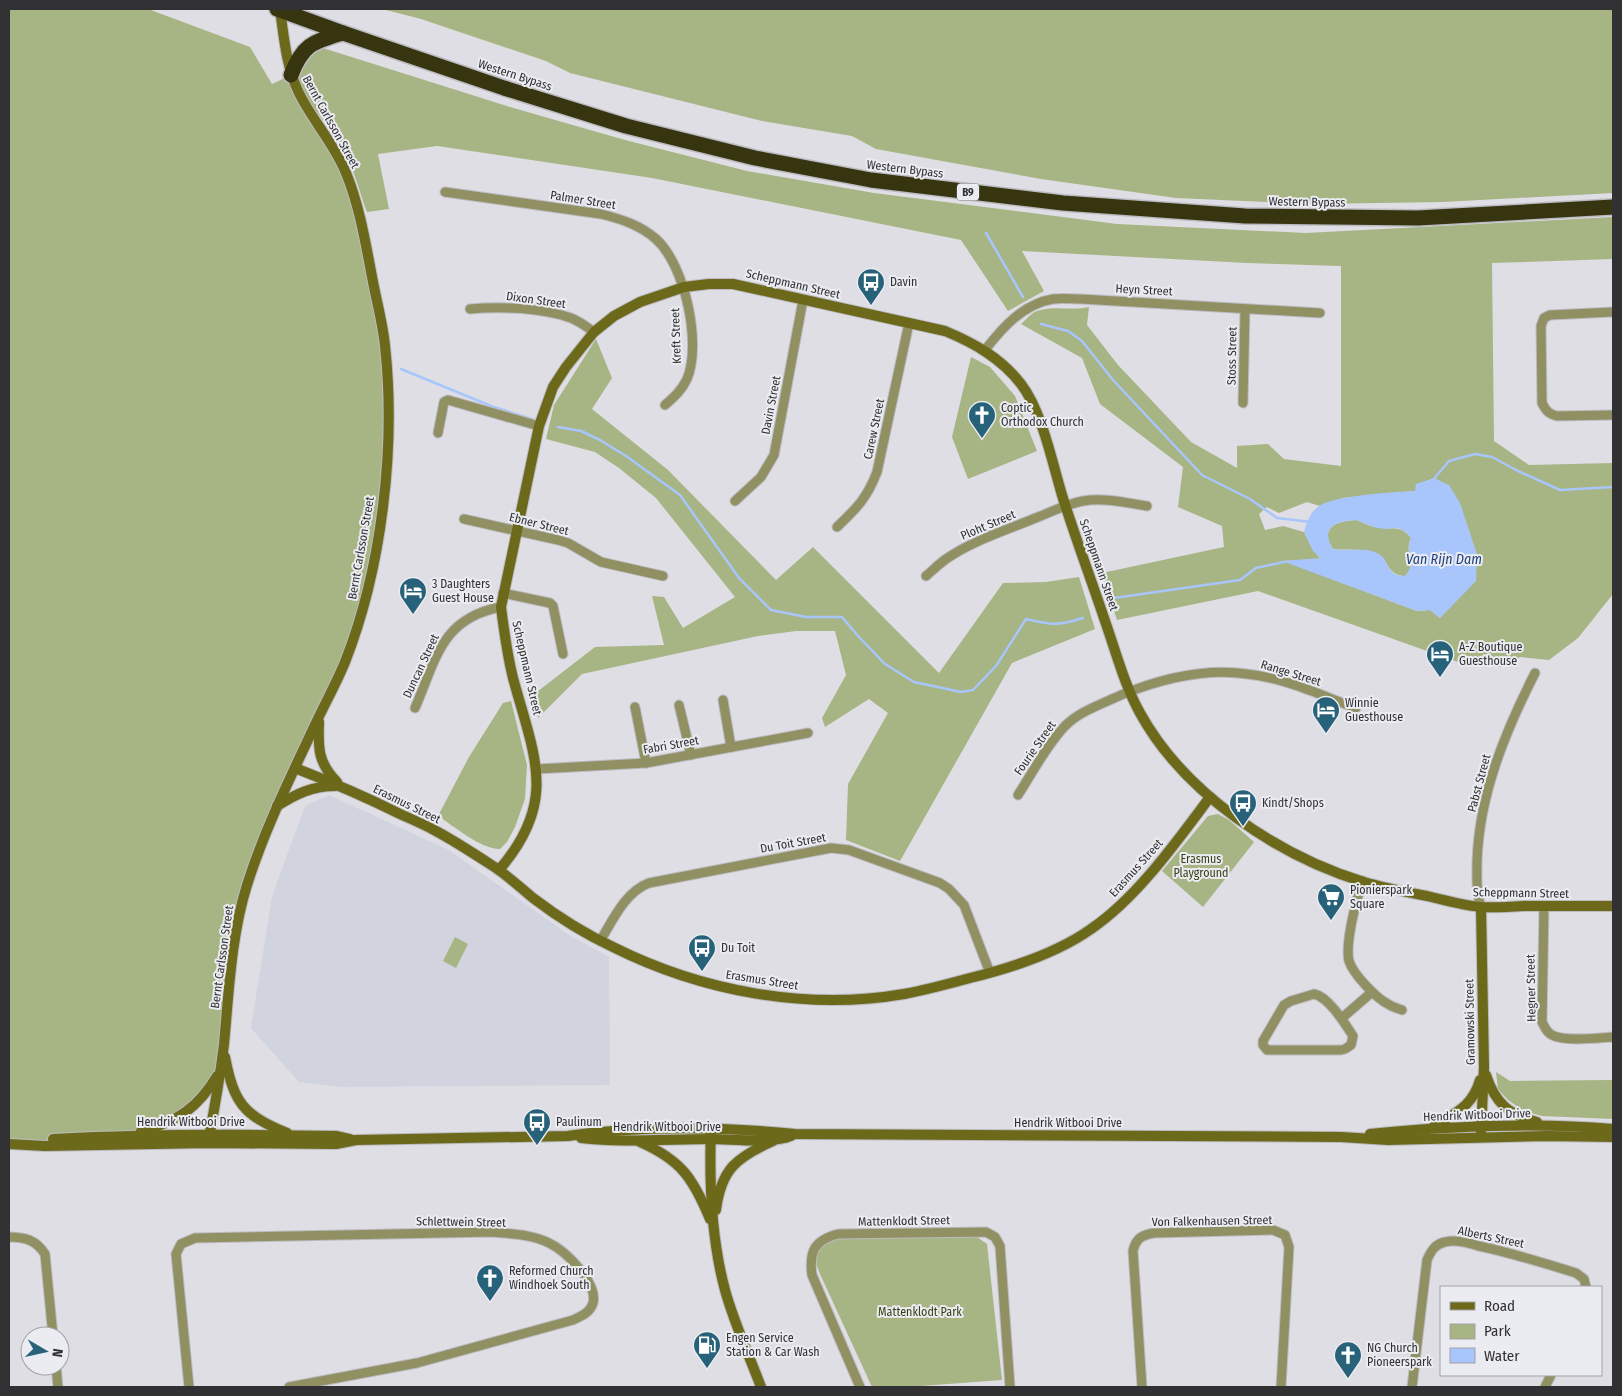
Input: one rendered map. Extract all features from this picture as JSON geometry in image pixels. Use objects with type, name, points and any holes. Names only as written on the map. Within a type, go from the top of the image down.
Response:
[{"type":"highway","name":"Western Bypass","points":[[279,9],[504,88],[626,126],[755,158],[871,180],[1063,203],[1245,216],[1418,218],[1613,206]]},
{"type":"highway","points":[[291,75],[296,61],[304,50],[317,41],[343,33]]},
{"type":"street","name":"Bernt Carlsson Street","points":[[209,1139],[223,1048],[229,982],[238,920],[247,885],[277,806],[344,664],[359,620],[371,577],[382,515],[387,454],[388,397],[385,344],[366,248],[345,171],[299,93],[291,75],[279,9]]},
{"type":"street","name":"Palmer Street","points":[[445,192],[601,214],[620,219],[637,226],[657,240],[668,252],[677,268],[684,287]]},
{"type":"street","name":"Scheppmann Street","points":[[499,870],[512,854],[529,824],[534,806],[537,769],[504,636],[501,606],[502,593],[539,426],[554,386],[566,367],[594,332],[614,316],[640,302],[684,287],[733,284],[945,331],[968,340],[985,350],[1004,366],[1021,384],[1031,400],[1041,426],[1129,692],[1149,729],[1179,768],[1210,797],[1240,820],[1281,846],[1312,862],[1363,881],[1442,900],[1482,907],[1613,906]]},
{"type":"street","name":"Kreft Street","points":[[665,405],[679,392],[690,371],[691,336],[688,302],[684,287]]},
{"type":"street","name":"Heyn Street","points":[[985,350],[1012,320],[1040,303],[1053,299],[1320,313]]},
{"type":"street","name":"Davin Street","points":[[735,501],[761,477],[774,456],[803,300]]},
{"type":"street","name":"Dixon Street","points":[[470,309],[508,308],[560,315],[572,318],[594,332]]},
{"type":"street","name":"Stoss Street","points":[[1243,403],[1246,309]]},
{"type":"street","points":[[1613,312],[1550,315],[1544,318],[1541,326],[1542,403],[1550,415],[1613,414]]},
{"type":"street","name":"Carew Street","points":[[837,527],[858,507],[870,490],[877,472],[909,323]]},
{"type":"street","points":[[438,433],[444,402],[448,400],[539,426]]},
{"type":"street","name":"Ploht Street","points":[[926,576],[958,551],[1066,506],[1084,501],[1098,500],[1147,506]]},
{"type":"street","name":"Ebner Street","points":[[464,518],[563,542],[601,562],[663,576]]},
{"type":"street","points":[[502,593],[553,606],[563,654]]},
{"type":"street","name":"Duncan Street","points":[[415,708],[445,640],[455,628],[479,612],[501,606]]},
{"type":"street","name":"Range Street","points":[[1129,692],[1190,675],[1238,673],[1271,678],[1356,708]]},
{"type":"street","name":"Pabst Street","points":[[1482,907],[1477,892],[1478,848],[1485,801],[1497,759],[1534,673]]},
{"type":"street","name":"Fourie Street","points":[[1018,795],[1051,743],[1064,727],[1091,708],[1129,692]]},
{"type":"street","points":[[723,700],[731,747]]},
{"type":"street","points":[[679,705],[691,755]]},
{"type":"street","points":[[635,707],[646,763]]},
{"type":"street","points":[[319,717],[319,752],[328,773],[341,786]]},
{"type":"street","name":"Fabri Street","points":[[537,769],[646,763],[808,733]]},
{"type":"street","name":"Erasmus Street","points":[[295,768],[341,786],[433,829],[499,870],[550,910],[600,940],[650,964],[718,986],[775,996],[821,1000],[848,1000],[903,994],[990,973],[1049,952],[1091,929],[1108,917],[1139,886],[1210,797]]},
{"type":"street","points":[[277,806],[308,789],[324,786],[341,786]]},
{"type":"street","name":"Du Toit Street","points":[[600,940],[625,901],[633,892],[649,883],[831,848],[840,848],[940,883],[949,889],[964,905],[990,973]]},
{"type":"street","points":[[1363,881],[1355,907],[1348,953],[1350,965],[1372,992],[1388,1004],[1402,1010]]},
{"type":"street","name":"Hegner Street","points":[[1544,906],[1542,1022],[1545,1029],[1552,1035],[1564,1038],[1613,1037]]},
{"type":"street","name":"Gramowski Street","points":[[1482,907],[1484,1067],[1482,1131]]},
{"type":"street","points":[[1342,1018],[1372,992]]},
{"type":"street","points":[[1314,994],[1318,995],[1342,1018],[1353,1036],[1351,1045],[1345,1050],[1270,1051],[1263,1045],[1281,1008],[1290,1001],[1314,994]]},
{"type":"street","points":[[223,1048],[233,1092],[239,1101],[246,1109],[265,1122],[293,1135]]},
{"type":"street","points":[[1484,1067],[1490,1089],[1496,1099],[1507,1109],[1517,1116],[1550,1125]]},
{"type":"street","points":[[1432,1128],[1455,1115],[1472,1099],[1477,1090],[1484,1067]]},
{"type":"street","points":[[123,1136],[160,1126],[174,1120],[200,1100],[219,1072]]},
{"type":"street","name":"Hendrik Witbooi Drive","points":[[568,1136],[598,1140],[638,1141],[758,1130],[795,1134],[1341,1137],[1388,1140],[1550,1125],[1613,1129]]},
{"type":"street","name":"Hendrik Witbooi Drive","points":[[1341,1137],[1432,1128],[1613,1137]]},
{"type":"street","name":"Hendrik Witbooi Drive","points":[[27,1144],[45,1140],[123,1136],[336,1144],[356,1140],[568,1136],[598,1131],[711,1134],[776,1140],[795,1134]]},
{"type":"street","points":[[711,1134],[711,1200],[720,1271],[725,1292],[761,1387]]},
{"type":"street","name":"Hendrik Witbooi Drive","points":[[9,1144],[46,1146],[293,1135],[337,1136],[356,1140]]},
{"type":"street","points":[[714,1229],[717,1199],[725,1176],[742,1158],[776,1140]]},
{"type":"street","points":[[638,1141],[667,1155],[682,1169],[702,1200],[714,1229]]},
{"type":"street","name":"Von Falkenhausen Street","points":[[1142,1387],[1133,1251],[1136,1241],[1143,1235],[1154,1234],[1273,1230],[1285,1235],[1289,1247],[1281,1387]]},
{"type":"street","name":"Schlettwein Street","points":[[189,1387],[176,1254],[181,1244],[195,1238],[492,1232],[536,1238],[551,1243],[582,1271],[592,1287],[593,1303],[586,1314],[573,1320],[417,1363],[288,1387]]},
{"type":"street","name":"Mattenklodt Street","points":[[860,1387],[812,1275],[811,1264],[814,1250],[820,1241],[838,1234],[986,1232],[995,1237],[1000,1246],[1010,1387]]},
{"type":"street","points":[[9,1237],[22,1237],[31,1240],[39,1245],[45,1254],[52,1326]]},
{"type":"street","name":"Alberts Street","points":[[1412,1387],[1427,1260],[1436,1246],[1446,1241],[1460,1241],[1516,1254],[1576,1273],[1584,1279],[1586,1286]]},
{"type":"shaded area","points":[[329,795],[449,850],[569,935],[609,957],[610,1085],[341,1087],[299,1082],[251,1028],[272,896],[305,806]]},
{"type":"green space","points":[[9,9],[148,9],[250,47],[272,84],[291,75],[335,151],[366,248],[389,397],[381,515],[359,620],[247,885],[219,1073],[174,1120],[123,1136],[45,1140],[27,1144],[9,1144]]},
{"type":"green space","points":[[382,9],[1613,9],[1613,193],[1443,202],[1313,204],[1176,198],[1041,179],[876,149],[852,136],[762,121],[570,73],[546,61],[421,19]]},
{"type":"green space","points":[[323,48],[510,107],[625,140],[747,171],[874,193],[1117,224],[1306,233],[1613,217],[1613,259],[1492,263],[1494,441],[1529,465],[1613,463],[1613,594],[1578,638],[1549,660],[1520,657],[1502,667],[1458,662],[1258,591],[1117,620],[1102,573],[1224,547],[1222,526],[1178,507],[1183,467],[1100,404],[1082,358],[1021,324],[1033,313],[1043,309],[1089,307],[1087,325],[1118,365],[1191,442],[1237,468],[1237,446],[1268,444],[1284,459],[1341,466],[1341,266],[1022,251],[1044,291],[1008,311],[961,240],[652,178],[437,146],[378,154],[389,209],[367,212],[346,154],[300,85],[298,73],[301,63]],"holes":[[[1415,491],[1476,580],[1440,618],[1430,610],[1417,611],[1284,561],[1321,559],[1313,550],[1304,532],[1283,526],[1265,530],[1259,514],[1267,507],[1279,513],[1307,502],[1320,506],[1343,498]]]},
{"type":"green space","points":[[596,339],[612,378],[592,409],[668,470],[776,580],[813,547],[939,673],[1003,583],[1046,582],[1079,577],[1095,629],[1012,663],[900,861],[846,840],[848,784],[888,713],[869,699],[825,727],[822,718],[846,675],[835,631],[796,631],[758,636],[582,674],[538,718],[533,695],[595,647],[664,645],[652,596],[664,597],[683,628],[735,597],[656,498],[619,468],[595,452],[546,439],[554,405]]},
{"type":"green space","points":[[971,357],[990,367],[1015,396],[1037,451],[968,479],[952,437]]},
{"type":"green space","points":[[1356,520],[1380,528],[1399,529],[1407,533],[1411,538],[1409,548],[1411,566],[1405,576],[1392,571],[1381,557],[1372,551],[1333,549],[1329,541],[1329,530],[1342,522]]},
{"type":"green space","points":[[511,701],[527,765],[525,799],[515,827],[507,842],[500,849],[492,848],[476,841],[438,816],[469,757],[503,703]]},
{"type":"green space","name":"Erasmus Playground","points":[[1218,814],[1229,820],[1254,842],[1203,907],[1162,871],[1208,816]]},
{"type":"green space","points":[[455,937],[468,944],[456,968],[443,961]]},
{"type":"green space","points":[[1496,1072],[1510,1081],[1613,1080],[1613,1119],[1542,1116],[1524,1111],[1508,1100],[1498,1089]]},
{"type":"green space","name":"Mattenklodt Park","points":[[977,1237],[987,1244],[1002,1380],[907,1387],[872,1387],[812,1253],[828,1240],[836,1238]]},
{"type":"water","name":"Van Rijn Dam","points":[[1434,478],[1449,485],[1460,503],[1477,554],[1476,581],[1440,618],[1430,610],[1417,611],[1282,561],[1321,558],[1313,551],[1304,532],[1311,514],[1319,506],[1338,499],[1380,493],[1415,491],[1416,484]],"holes":[[[1356,520],[1385,529],[1398,528],[1406,532],[1411,538],[1409,543],[1411,562],[1409,571],[1405,576],[1391,571],[1382,556],[1377,553],[1367,550],[1333,549],[1329,541],[1329,530],[1342,522]]]},
{"type":"waterway","points":[[986,233],[1023,297]]},
{"type":"waterway","points":[[1041,324],[1068,331],[1082,341],[1113,380],[1202,475],[1250,499],[1277,518],[1311,522]]},
{"type":"waterway","points":[[401,369],[491,406],[534,420]]},
{"type":"waterway","points":[[558,427],[581,431],[600,440],[626,456],[680,495],[739,578],[771,610],[806,617],[842,617],[885,664],[914,682],[961,692],[973,690],[996,666],[1026,619],[1055,624],[1083,618]]},
{"type":"waterway","points":[[1432,481],[1449,461],[1475,454],[1492,457],[1560,490],[1613,487]]},
{"type":"waterway","points":[[1114,598],[1240,580],[1256,568],[1284,562]]},
{"type":"place","name":"Davin","points":[[871,306]]},
{"type":"place","name":"Coptic Orthodox Church","points":[[982,439]]},
{"type":"place","name":"3 Daughters Guest House","points":[[413,615]]},
{"type":"place","name":"A-Z Boutique Guesthouse","points":[[1440,678]]},
{"type":"place","name":"Winnie Guesthouse","points":[[1326,734]]},
{"type":"place","name":"Kindt/Shops","points":[[1243,827]]},
{"type":"place","name":"Pionierspark Square","points":[[1331,921]]},
{"type":"place","name":"Du Toit","points":[[702,972]]},
{"type":"place","name":"Paulinum","points":[[537,1146]]},
{"type":"place","name":"Reformed Church Windhoek South","points":[[490,1302]]},
{"type":"place","name":"Engen Service Station & Car Wash","points":[[707,1369]]},
{"type":"place","name":"NG Church Pioneerspark","points":[[1348,1379]]}]
